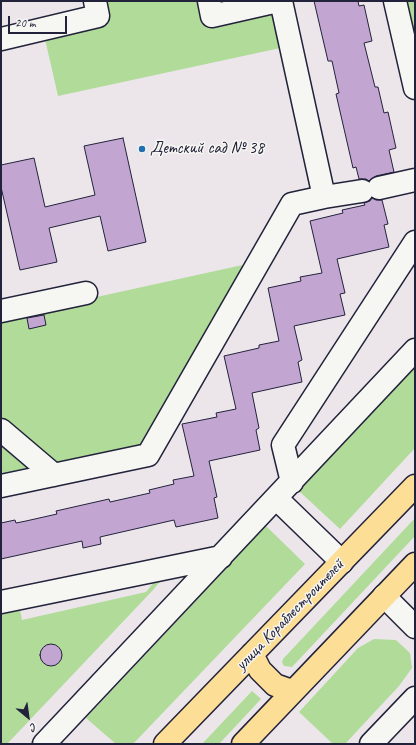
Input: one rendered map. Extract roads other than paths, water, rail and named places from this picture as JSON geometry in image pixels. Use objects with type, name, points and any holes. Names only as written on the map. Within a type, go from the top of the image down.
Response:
[{"type":"main road","name":"улица Кораблестроителей","points":[[165,744],[415,486]]},
{"type":"main road","points":[[243,744],[415,564]]},
{"type":"main road","points":[[252,654],[260,670],[275,685],[292,692]]},
{"type":"street","points":[[1,39],[98,16],[95,1]]},
{"type":"street","points":[[209,1],[212,16],[280,1],[324,197]]},
{"type":"street","points":[[395,1],[415,88]]},
{"type":"street","points":[[1,486],[148,456],[292,204],[415,180]]},
{"type":"street","points":[[292,482],[283,445],[415,242]]},
{"type":"street","points":[[1,311],[86,293]]},
{"type":"street","points":[[44,744],[415,350]]},
{"type":"street","points":[[1,430],[54,475]]},
{"type":"street","points":[[276,499],[342,562]]},
{"type":"street","points":[[1,602],[220,557]]},
{"type":"street","points":[[384,596],[415,627]]},
{"type":"street","points":[[371,744],[415,698]]},
{"type":"place","name":"Детский сад № 38","points":[[142,149]]}]
